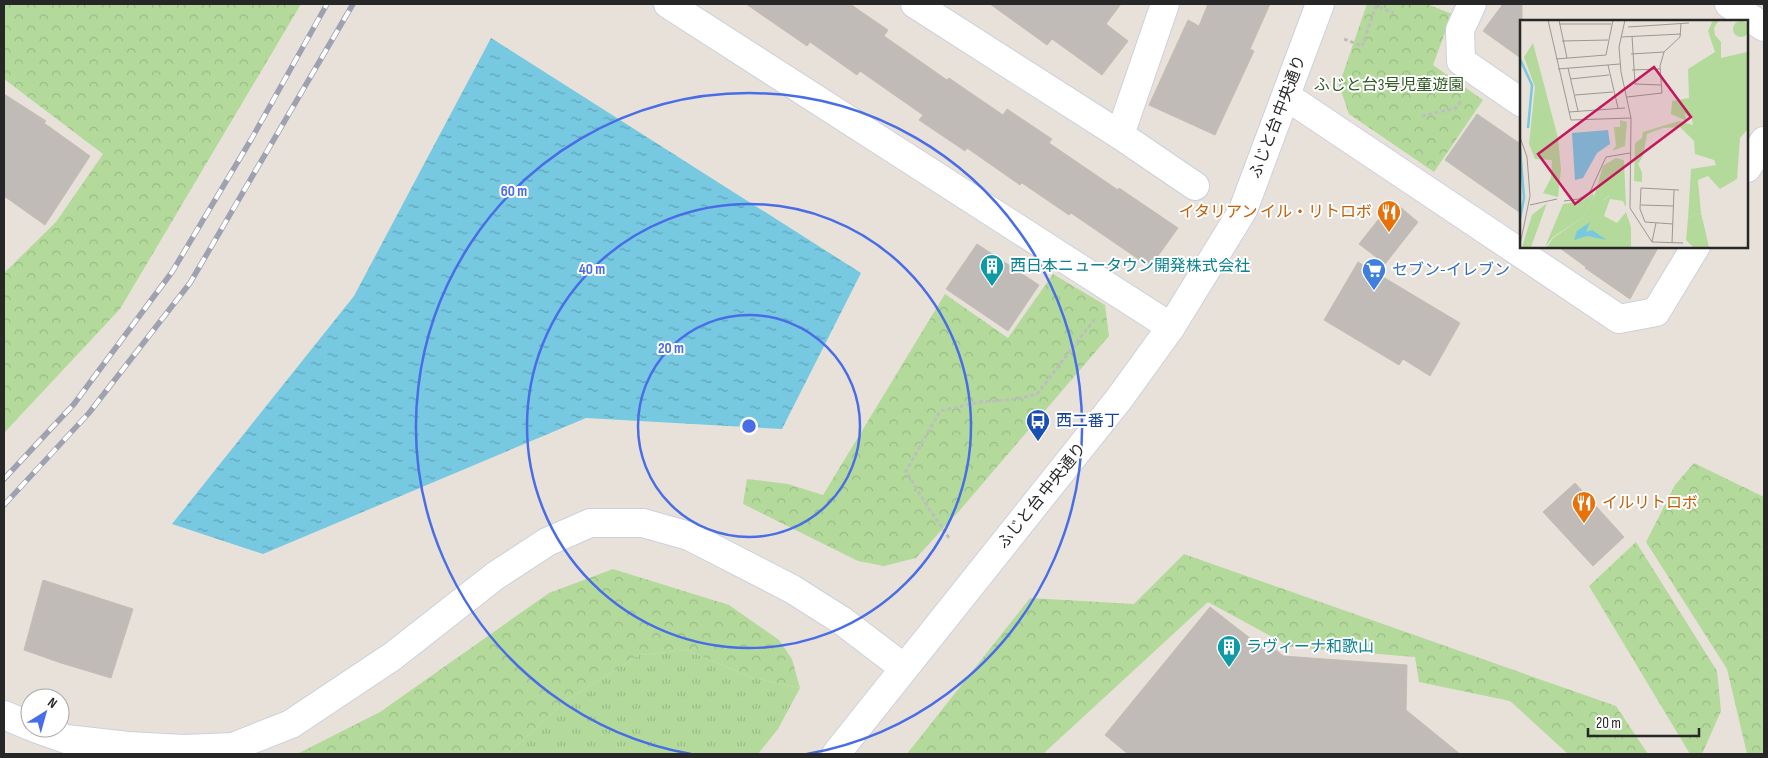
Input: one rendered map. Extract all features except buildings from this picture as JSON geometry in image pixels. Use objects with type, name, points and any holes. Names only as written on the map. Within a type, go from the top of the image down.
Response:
[{"type":"street","points":[[668,4],[1171,327]]},
{"type":"street","points":[[915,4],[1120,135],[1195,186]]},
{"type":"street","points":[[1120,135],[1165,4]]},
{"type":"street","name":"ふじと台 中央通り","points":[[836,754],[1119,399],[1171,327],[1243,210],[1320,4]]},
{"type":"street","points":[[1472,4],[1460,30],[1461,61],[1520,102]]},
{"type":"street","points":[[1729,4],[1764,27]]},
{"type":"street","points":[[1286,96],[1619,319],[1656,312],[1695,248]]},
{"type":"street","points":[[1748,166],[1764,141]]},
{"type":"street","points":[[63,738],[128,746],[184,749],[233,747],[292,724],[393,656],[495,576],[547,542],[590,523],[643,523],[689,536],[792,589],[840,620],[904,668]]},
{"type":"street","points":[[4,715],[20,722]]},
{"type":"path","points":[[1344,39],[1362,46],[1376,6],[1394,13]]},
{"type":"path","points":[[1422,116],[1456,108],[1480,74]]},
{"type":"path","points":[[948,538],[906,471],[940,411],[980,402],[1017,399],[1037,394],[1094,320],[1102,323]]},
{"type":"green space","points":[[4,4],[301,4],[120,309],[4,433],[4,273],[56,222],[103,154],[4,79]]},
{"type":"green space","name":"ふじと台3号児童遊園","points":[[1367,4],[1427,4],[1452,14],[1433,65],[1483,100],[1434,172],[1349,114],[1339,85]]},
{"type":"green space","points":[[1053,274],[1105,305],[1109,336],[960,510],[916,558],[884,566],[858,561],[743,504],[747,479],[788,484],[823,495],[945,294],[1008,338]]},
{"type":"green space","points":[[1694,463],[1764,497],[1764,754],[1747,754],[1727,669],[1646,542],[1675,485]]},
{"type":"green space","points":[[1636,542],[1717,671],[1721,711],[1702,754],[1690,754],[1589,586]]},
{"type":"green space","points":[[1184,554],[1616,706],[1648,754],[1568,754],[1510,701],[1419,682],[1415,657],[1291,647],[1208,602],[1043,754],[907,754],[1030,598],[1134,604]]},
{"type":"green space","points":[[613,569],[729,605],[779,640],[792,659],[800,688],[750,677],[687,650],[639,655],[567,700],[507,754],[297,754],[380,712],[549,593]]},
{"type":"green space","points":[[687,650],[750,677],[800,688],[778,729],[758,754],[507,754],[567,700],[639,655]]},
{"type":"water","points":[[491,38],[861,273],[782,429],[586,418],[263,554],[172,524],[354,296]]},
{"type":"railway","points":[[4,479],[74,404],[172,272],[252,138],[327,4]]},
{"type":"railway","points":[[4,505],[89,413],[190,283],[353,4]]},
{"type":"place","name":"イタリアン イル・リトロボ","points":[[1389,233]]},
{"type":"place","name":"西日本ニュータウン開発株式会社","points":[[992,287]]},
{"type":"place","name":"セブン-イレブン","points":[[1374,291]]},
{"type":"place","name":"西二番丁","points":[[1038,442]]},
{"type":"place","name":"イルリトロボ","points":[[1584,524]]},
{"type":"place","name":"ラヴィーナ和歌山","points":[[1229,668]]}]
